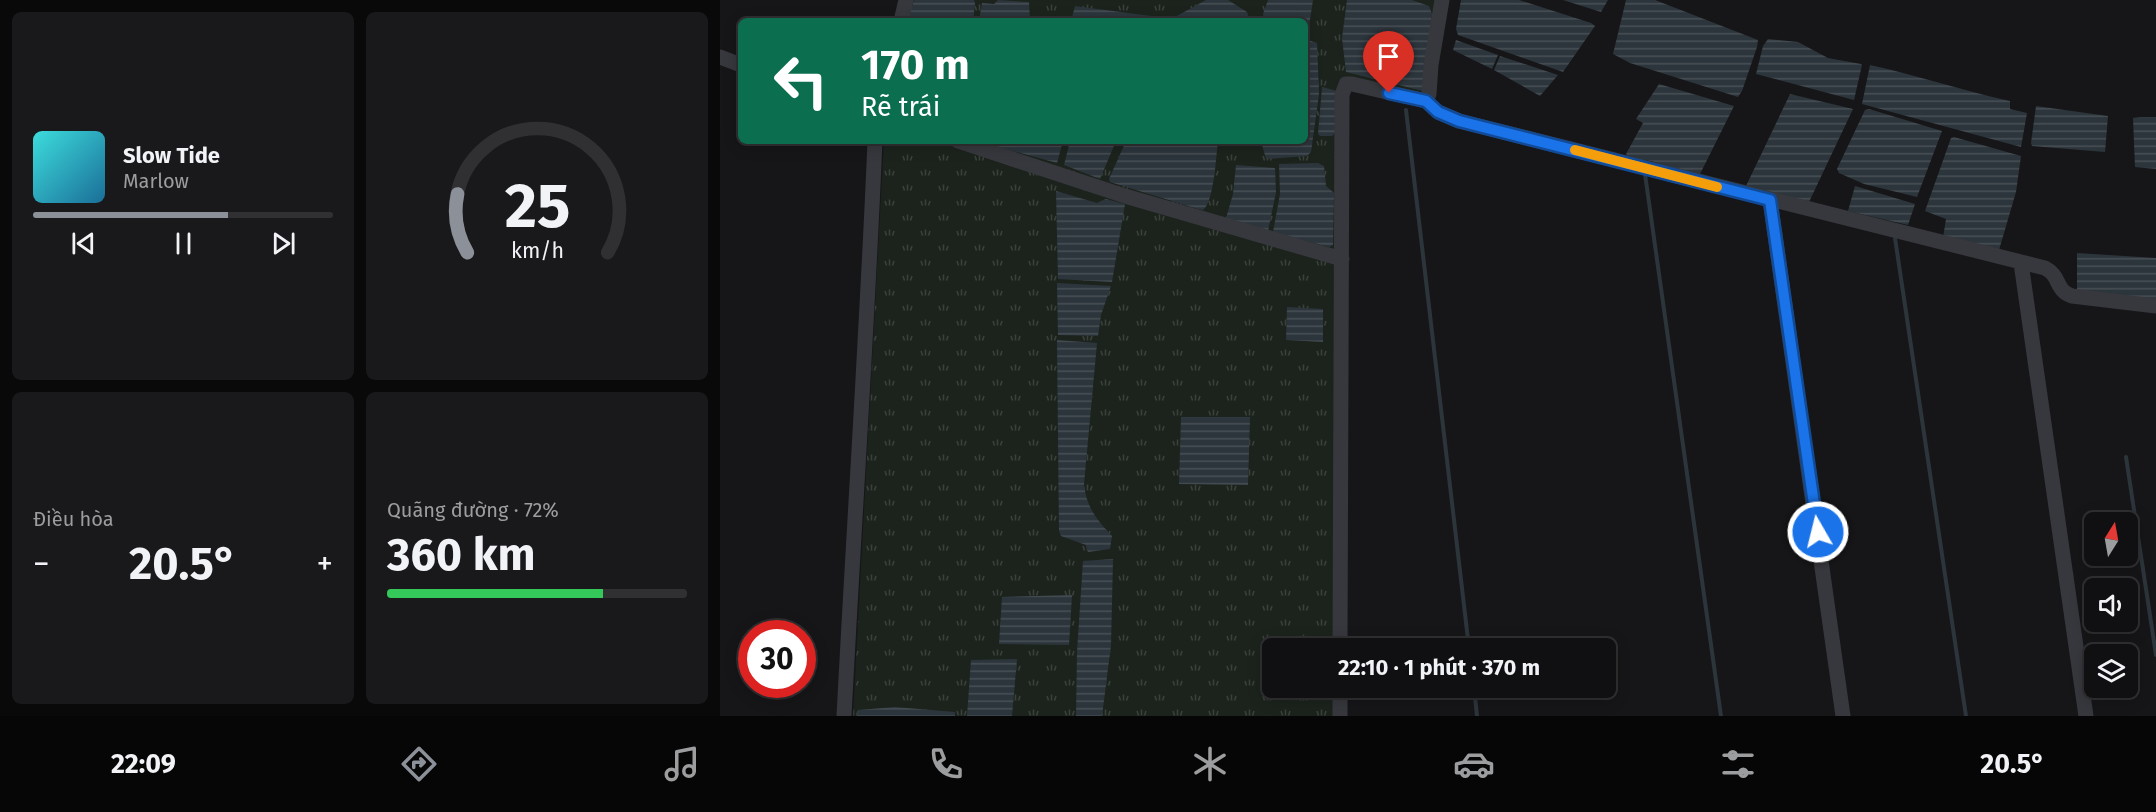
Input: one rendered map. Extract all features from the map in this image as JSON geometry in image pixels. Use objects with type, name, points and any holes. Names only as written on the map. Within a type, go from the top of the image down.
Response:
[{"type":"street","points":[[902,18],[906,0]]},
{"type":"street","points":[[1426,101],[1429,94],[1431,65],[1442,0]]},
{"type":"street","points":[[720,57],[738,64]]},
{"type":"street","points":[[1340,638],[1343,89],[1346,84],[1426,101],[1438,112],[1459,121],[2050,271],[2056,276],[2065,294],[2156,306]]},
{"type":"street","points":[[844,716],[875,144]]},
{"type":"street","points":[[967,144],[1125,196],[1342,259]]},
{"type":"street","points":[[1770,200],[1844,716]]},
{"type":"street","points":[[2022,263],[2086,716]]},
{"type":"street","points":[[1340,698],[1340,716]]},
{"type":"green space","points":[[909,0],[1437,0],[1424,97],[1348,78],[1338,82],[1336,246],[1332,250],[977,144],[1308,144],[1308,18],[906,18]]},
{"type":"green space","points":[[884,144],[945,144],[1337,262],[1336,638],[1262,638],[1262,698],[1335,698],[1335,716],[853,716]]},
{"type":"shaded area","points":[[914,0],[974,0],[975,3],[973,18],[909,18]]},
{"type":"shaded area","points":[[998,0],[1029,2],[1030,18],[980,18],[982,3],[994,4]]},
{"type":"shaded area","points":[[1206,0],[1228,0],[1247,12],[1249,18],[1174,18]]},
{"type":"shaded area","points":[[1268,0],[1313,0],[1309,26],[1308,18],[1264,18]]},
{"type":"shaded area","points":[[1347,0],[1412,0],[1429,6],[1432,14],[1423,91],[1346,72],[1342,38]]},
{"type":"shaded area","points":[[1461,0],[1519,0],[1595,26],[1563,72],[1458,35],[1456,29]]},
{"type":"shaded area","points":[[1563,0],[1608,0],[1601,12]]},
{"type":"shaded area","points":[[1626,0],[1655,0],[1758,40],[1738,97],[1630,63],[1613,54]]},
{"type":"shaded area","points":[[1075,6],[1151,16],[1151,18],[1072,18]]},
{"type":"shaded area","points":[[1768,39],[1798,42],[1828,58],[1861,64],[1854,100],[1756,74],[1763,46]]},
{"type":"shaded area","points":[[1308,40],[1317,43],[1319,94],[1311,152],[1307,156],[1266,159],[1262,144],[1308,144]]},
{"type":"shaded area","points":[[1456,40],[1498,55],[1492,69],[1453,50]]},
{"type":"shaded area","points":[[1500,56],[1558,75],[1540,96],[1494,70]]},
{"type":"shaded area","points":[[1870,65],[2010,101],[2010,109],[2027,113],[2021,147],[1862,104]]},
{"type":"shaded area","points":[[1659,84],[1734,106],[1699,176],[1651,161],[1629,158],[1626,154],[1643,123],[1636,119]]},
{"type":"shaded area","points":[[1322,87],[1337,91],[1337,131],[1332,136],[1318,134]]},
{"type":"shaded area","points":[[1790,94],[1853,109],[1809,202],[1746,186]]},
{"type":"shaded area","points":[[2036,106],[2108,116],[2105,152],[2032,146]]},
{"type":"shaded area","points":[[1869,109],[1942,131],[1917,197],[1864,184],[1839,173],[1837,169],[1865,110]]},
{"type":"shaded area","points":[[2156,117],[2156,169],[2135,167],[2133,118]]},
{"type":"shaded area","points":[[1951,138],[2021,156],[2016,192],[1999,250],[1943,238],[1946,219],[1925,211]]},
{"type":"shaded area","points":[[987,144],[1062,144],[1057,163]]},
{"type":"shaded area","points":[[1069,144],[1115,144],[1100,179],[1064,165]]},
{"type":"shaded area","points":[[1125,144],[1218,144],[1212,189],[1203,210],[1110,182],[1109,179]]},
{"type":"shaded area","points":[[1318,163],[1324,166],[1326,186],[1334,193],[1333,245],[1329,247],[1273,232],[1280,194],[1279,164]]},
{"type":"shaded area","points":[[1236,165],[1275,168],[1276,192],[1268,231],[1226,218],[1233,194]]},
{"type":"shaded area","points":[[1855,186],[1915,204],[1908,225],[1848,211]]},
{"type":"shaded area","points":[[1056,191],[1097,203],[1106,199],[1125,204],[1112,282],[1058,279]]},
{"type":"shaded area","points":[[2077,253],[2156,258],[2156,300],[2077,290]]},
{"type":"shaded area","points":[[1057,283],[1111,286],[1101,315],[1098,336],[1058,335]]},
{"type":"shaded area","points":[[1287,307],[1323,309],[1323,342],[1286,340]]},
{"type":"shaded area","points":[[1057,340],[1097,343],[1084,484],[1087,500],[1093,513],[1112,536],[1110,549],[1088,552],[1086,545],[1061,536],[1059,531]]},
{"type":"shaded area","points":[[1181,417],[1250,417],[1248,485],[1179,484]]},
{"type":"shaded area","points":[[1113,559],[1111,645],[1102,716],[1076,716],[1077,652],[1083,561]]},
{"type":"shaded area","points":[[1072,595],[1069,645],[999,644],[1002,597]]},
{"type":"shaded area","points":[[1017,659],[1012,716],[967,716],[971,660]]},
{"type":"shaded area","points":[[895,707],[955,712],[955,716],[857,716],[858,710]]},
{"type":"waterway","points":[[1406,110],[1468,638]]},
{"type":"waterway","points":[[1645,174],[1721,716]]},
{"type":"waterway","points":[[1895,238],[1966,716]]},
{"type":"waterway","points":[[2126,457],[2156,655]]},
{"type":"waterway","points":[[1475,698],[1477,716]]},
{"type":"slow traffic","points":[[1575,150],[1717,187]]},
{"type":"route","points":[[1389,93],[1426,101],[1438,112],[1459,121],[1770,200],[1818,532]]}]
